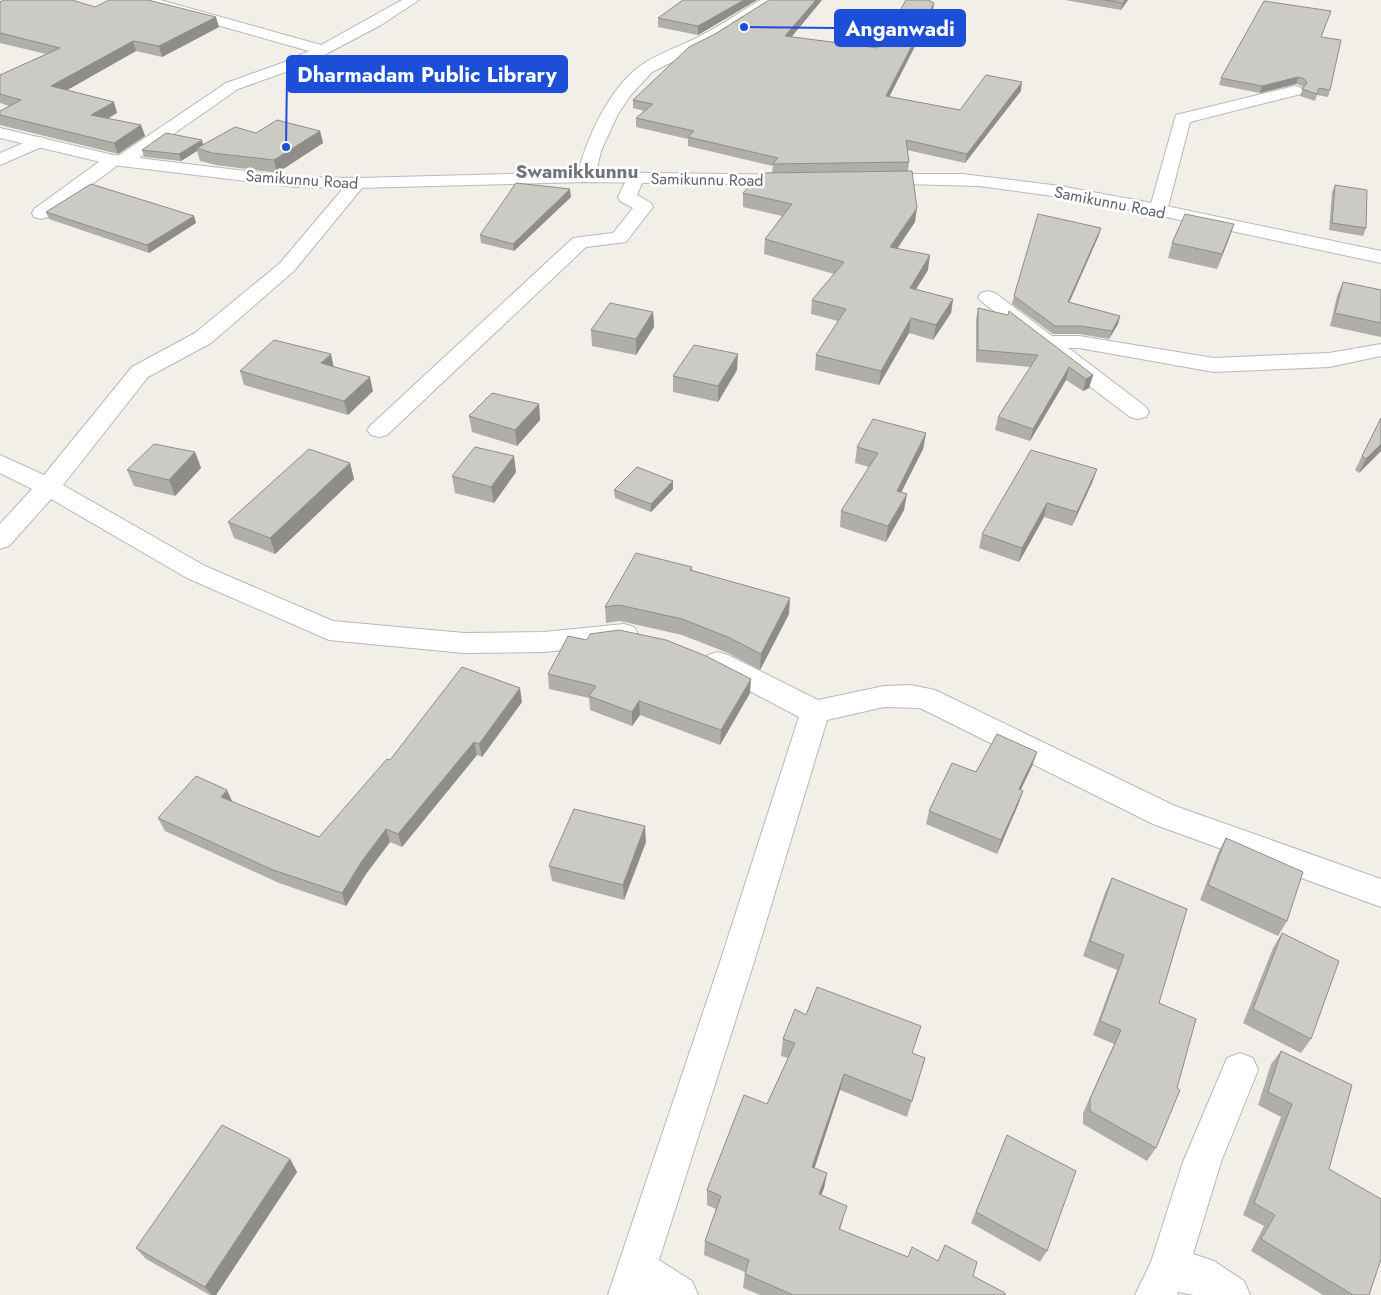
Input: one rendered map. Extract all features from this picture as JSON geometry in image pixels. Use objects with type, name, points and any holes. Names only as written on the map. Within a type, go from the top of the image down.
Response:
[{"type":"street","points":[[144,0],[323,50]]},
{"type":"street","points":[[41,213],[232,86],[288,66],[323,50],[376,22],[412,0]]},
{"type":"street","points":[[586,177],[592,151],[610,114],[623,93],[646,70],[709,38],[740,17],[772,0]]},
{"type":"street","points":[[1158,211],[1182,119],[1295,92]]},
{"type":"street","name":"Samikunnu Road","points":[[0,132],[118,160],[296,182],[357,183],[586,177],[808,180]]},
{"type":"street","points":[[0,160],[38,142]]},
{"type":"street","points":[[379,430],[580,242],[619,238],[644,208],[627,197],[635,178]]},
{"type":"street","name":"Samikunnu Road","points":[[857,179],[926,178],[1013,184],[1158,211],[1381,258]]},
{"type":"street","points":[[0,540],[48,487],[140,372],[203,338],[287,268],[357,183]]},
{"type":"street","points":[[988,297],[1138,412]]},
{"type":"street","points":[[1047,342],[1079,342],[1214,364],[1329,360],[1381,350]]},
{"type":"street","points":[[0,463],[48,487],[196,572],[329,630],[464,642],[544,642],[620,634],[646,639]]},
{"type":"street","points":[[690,651],[717,662],[815,712],[865,700],[911,695],[925,698],[1164,815],[1381,893]]},
{"type":"street","points":[[678,1295],[632,1282],[740,953],[815,712]]},
{"type":"street","points":[[1230,1295],[1200,1275],[1161,1282],[1202,1162],[1240,1070]]},
{"type":"building","points":[[4,0],[72,0],[95,7],[109,0],[148,0],[216,17],[159,46],[133,41],[51,86],[114,102],[91,115],[141,125],[114,143],[0,115],[0,111],[21,100],[0,94],[0,75],[60,48],[0,33],[0,2]]},
{"type":"building","points":[[683,0],[744,0],[698,26],[658,18]]},
{"type":"building","points":[[769,0],[816,0],[785,36],[878,48],[906,0],[928,0],[934,3],[886,96],[960,110],[986,75],[1022,82],[967,154],[906,140],[909,162],[773,164],[778,158],[688,137],[694,131],[636,118],[653,104],[633,100],[689,47],[715,34]]},
{"type":"building","points":[[1105,0],[1125,0],[1123,3]]},
{"type":"building","points":[[1264,1],[1331,11],[1321,37],[1341,40],[1330,90],[1319,88],[1317,94],[1302,89],[1307,83],[1304,79],[1298,77],[1262,86],[1221,78]]},
{"type":"building","points":[[277,120],[320,131],[274,160],[212,153],[197,148],[235,127],[256,133]]},
{"type":"building","points":[[166,133],[202,140],[179,154],[142,150]]},
{"type":"building","points":[[912,171],[917,208],[890,247],[930,255],[910,288],[953,299],[936,325],[911,318],[881,371],[816,355],[846,309],[812,300],[844,262],[765,239],[792,204],[743,193],[761,173]]},
{"type":"building","points":[[516,183],[570,189],[513,244],[480,235]]},
{"type":"building","points":[[91,184],[194,216],[147,245],[46,212]]},
{"type":"building","points":[[1335,185],[1367,190],[1366,228],[1332,223]]},
{"type":"building","points":[[1038,214],[1101,228],[1068,302],[1120,316],[1112,331],[1081,326],[1055,326],[1014,296]]},
{"type":"building","points":[[1185,214],[1234,224],[1222,254],[1172,243]]},
{"type":"building","points":[[1343,282],[1381,290],[1381,323],[1335,313]]},
{"type":"building","points":[[610,303],[653,312],[636,339],[591,330]]},
{"type":"building","points":[[978,308],[1008,315],[1009,311],[1093,375],[1086,379],[1069,367],[1033,429],[998,417],[1038,355],[978,350]]},
{"type":"building","points":[[274,340],[331,354],[321,363],[370,377],[344,401],[240,371]]},
{"type":"building","points":[[694,345],[738,354],[718,386],[673,376]]},
{"type":"building","points":[[492,393],[539,404],[515,430],[469,416]]},
{"type":"building","points":[[1381,418],[1381,444],[1366,459],[1362,456]]},
{"type":"building","points":[[873,419],[926,433],[897,491],[907,494],[888,526],[841,511],[878,453],[857,447]]},
{"type":"building","points":[[154,444],[195,452],[169,480],[127,470]]},
{"type":"building","points":[[475,447],[514,456],[491,487],[452,476]]},
{"type":"building","points":[[309,449],[350,463],[270,538],[228,522]]},
{"type":"building","points":[[1031,450],[1097,469],[1077,512],[1047,503],[1022,548],[982,534]]},
{"type":"building","points":[[637,467],[673,481],[651,504],[614,490]]},
{"type":"building","points":[[636,553],[692,567],[690,570],[790,598],[761,654],[728,637],[682,619],[619,605],[605,607]]},
{"type":"building","points":[[619,630],[666,640],[706,656],[751,679],[721,730],[639,701],[632,712],[589,696],[596,686],[548,674],[568,636],[587,640],[590,634]]},
{"type":"building","points":[[462,667],[520,688],[479,744],[474,742],[398,834],[386,829],[362,861],[342,893],[273,870],[158,818],[196,776],[227,790],[221,797],[319,837],[387,759],[390,760]]},
{"type":"building","points":[[997,734],[1037,752],[1019,789],[1023,791],[1001,840],[929,811],[952,763],[976,772]]},
{"type":"building","points":[[574,809],[645,826],[623,885],[549,866]]},
{"type":"building","points":[[1226,838],[1303,872],[1287,921],[1208,885]]},
{"type":"building","points":[[1112,878],[1187,909],[1159,1003],[1196,1019],[1177,1088],[1180,1090],[1156,1148],[1090,1111],[1090,1099],[1121,1030],[1100,1021],[1124,955],[1090,941]]},
{"type":"building","points":[[1282,933],[1339,961],[1311,1039],[1253,1009]]},
{"type":"building","points":[[817,987],[921,1026],[912,1053],[925,1058],[912,1101],[844,1074],[812,1167],[827,1173],[819,1194],[847,1206],[839,1229],[908,1257],[912,1247],[938,1261],[945,1245],[977,1262],[973,1276],[1005,1293],[1005,1295],[793,1295],[745,1274],[749,1260],[705,1241],[721,1196],[707,1190],[744,1095],[767,1104],[795,1043],[783,1039],[795,1009],[806,1015]]},
{"type":"building","points":[[1281,1051],[1352,1085],[1329,1169],[1381,1199],[1381,1259],[1369,1295],[1353,1295],[1261,1239],[1275,1215],[1254,1203],[1292,1104],[1268,1092]]},
{"type":"building","points":[[222,1125],[290,1159],[205,1287],[136,1248]]},
{"type":"building","points":[[1007,1135],[1076,1171],[1047,1251],[976,1212]]},
{"type":"place","name":"Anganwadi","points":[[744,27]]},
{"type":"place","name":"Dharmadam Public Library","points":[[286,147]]},
{"type":"district","name":"Swamikkunnu","points":[[577,171]]}]
